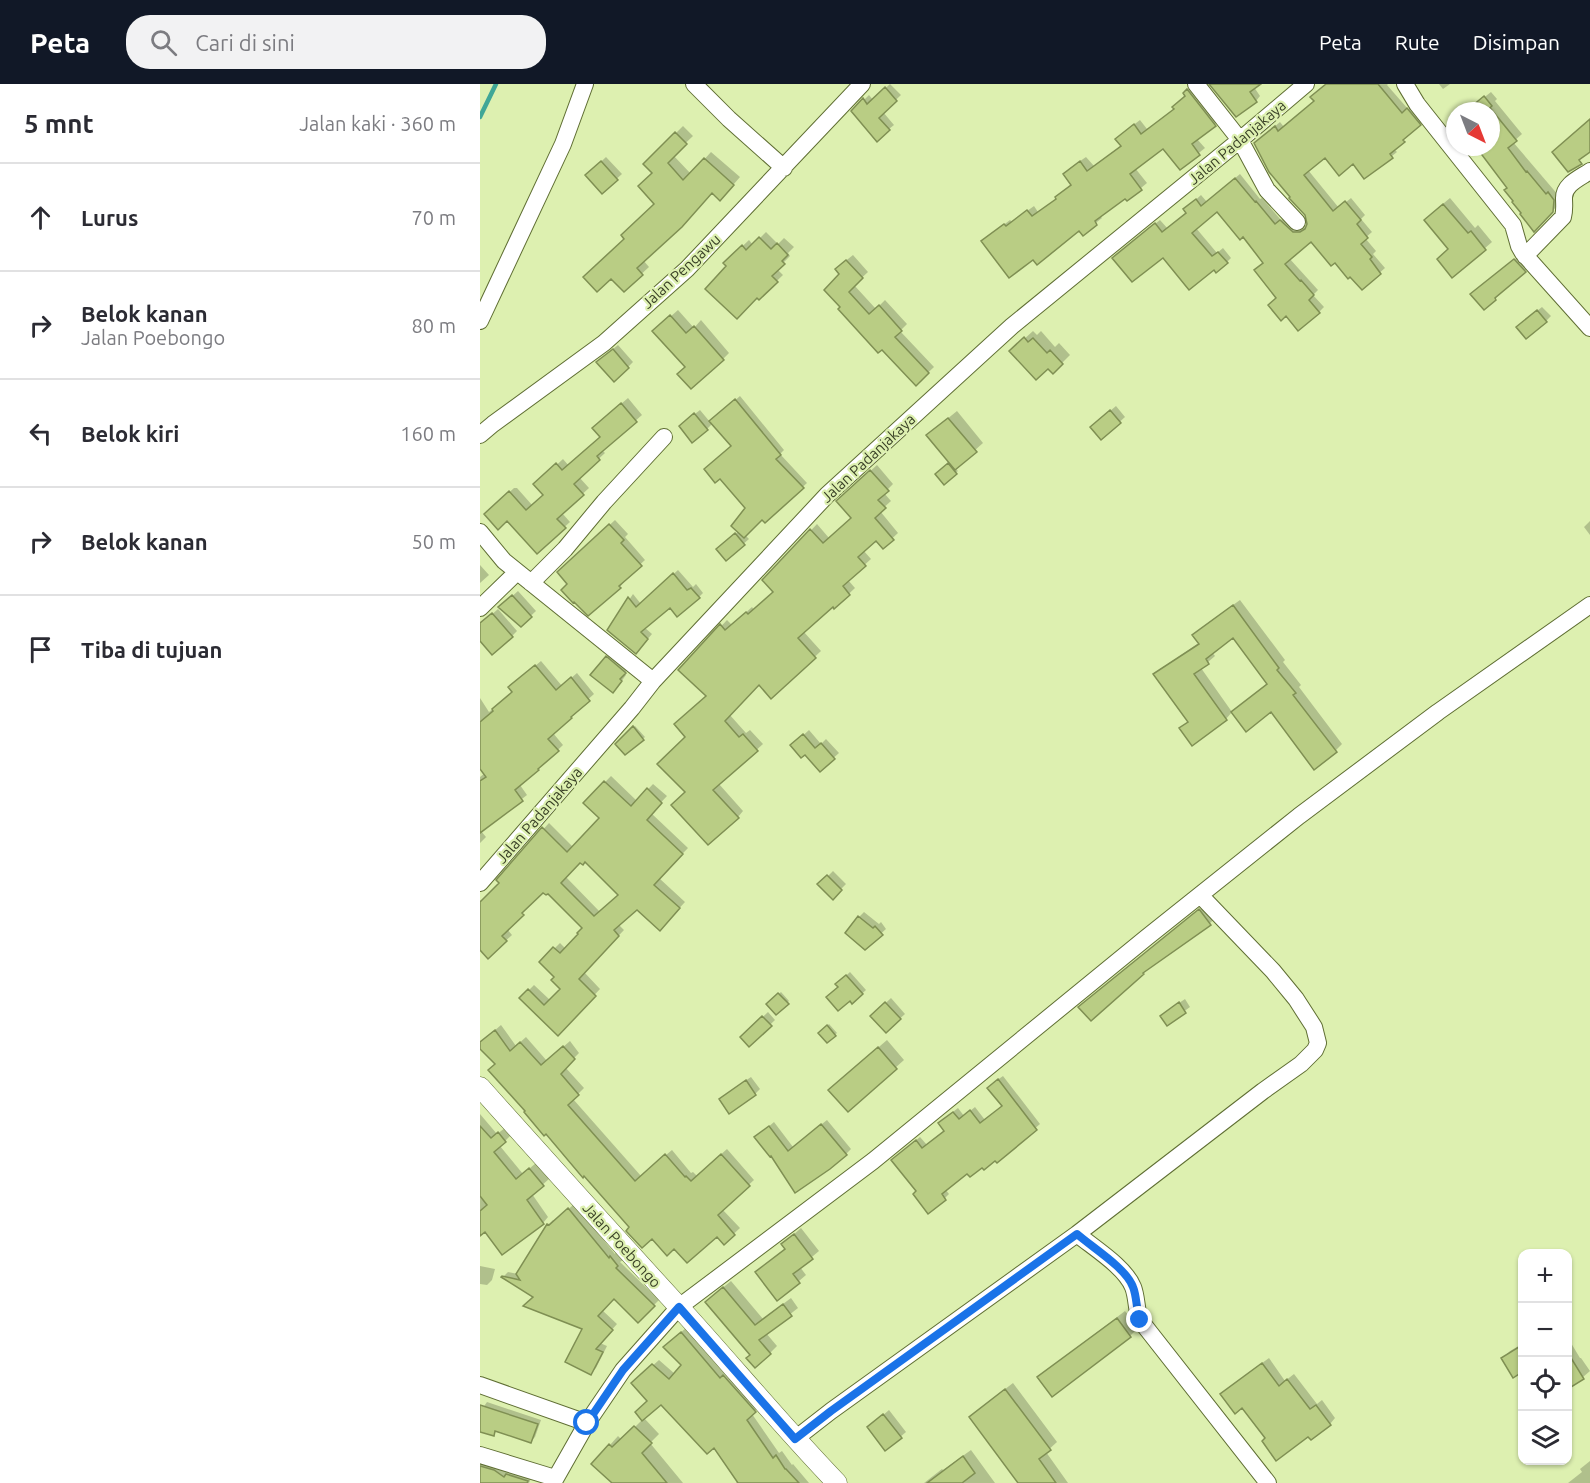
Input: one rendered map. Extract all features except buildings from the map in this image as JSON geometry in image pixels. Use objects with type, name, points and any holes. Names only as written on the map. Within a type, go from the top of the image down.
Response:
[{"type":"main road","name":"Jalan Poebongo","points":[[480,1087],[837,1483]]},
{"type":"street","points":[[480,321],[563,144],[585,84]]},
{"type":"street","points":[[694,84],[784,168]]},
{"type":"street","name":"Jalan Pengawu","points":[[480,435],[604,343],[687,269],[862,84]]},
{"type":"street","points":[[1196,84],[1240,140],[1267,190],[1297,222]]},
{"type":"street","name":"Jalan Padanjakaya","points":[[480,883],[653,681],[827,495],[1012,326],[1306,84]]},
{"type":"street","points":[[1405,84],[1417,104],[1513,225],[1520,250],[1590,328]]},
{"type":"street","points":[[1525,256],[1563,217],[1564,192],[1590,171]]},
{"type":"street","points":[[531,583],[565,549],[604,502],[664,437]]},
{"type":"street","points":[[480,532],[504,561],[653,681]]},
{"type":"street","points":[[480,608],[517,572]]},
{"type":"street","points":[[480,1455],[554,1481],[587,1423],[623,1370],[679,1307],[873,1161],[1299,816],[1400,740],[1590,605]]},
{"type":"street","points":[[795,1439],[1077,1234],[1301,1064],[1315,1050],[1318,1043],[1314,1027],[1296,999],[1273,971],[1200,895]]},
{"type":"street","points":[[1077,1234],[1120,1269],[1131,1281],[1140,1320],[1268,1483]]},
{"type":"street","points":[[480,1385],[587,1423]]},
{"type":"waterway","points":[[480,117],[496,84]]},
{"type":"route","points":[[587,1423],[623,1370],[679,1307],[795,1439],[1077,1234],[1112,1262],[1131,1281],[1140,1320]]}]
